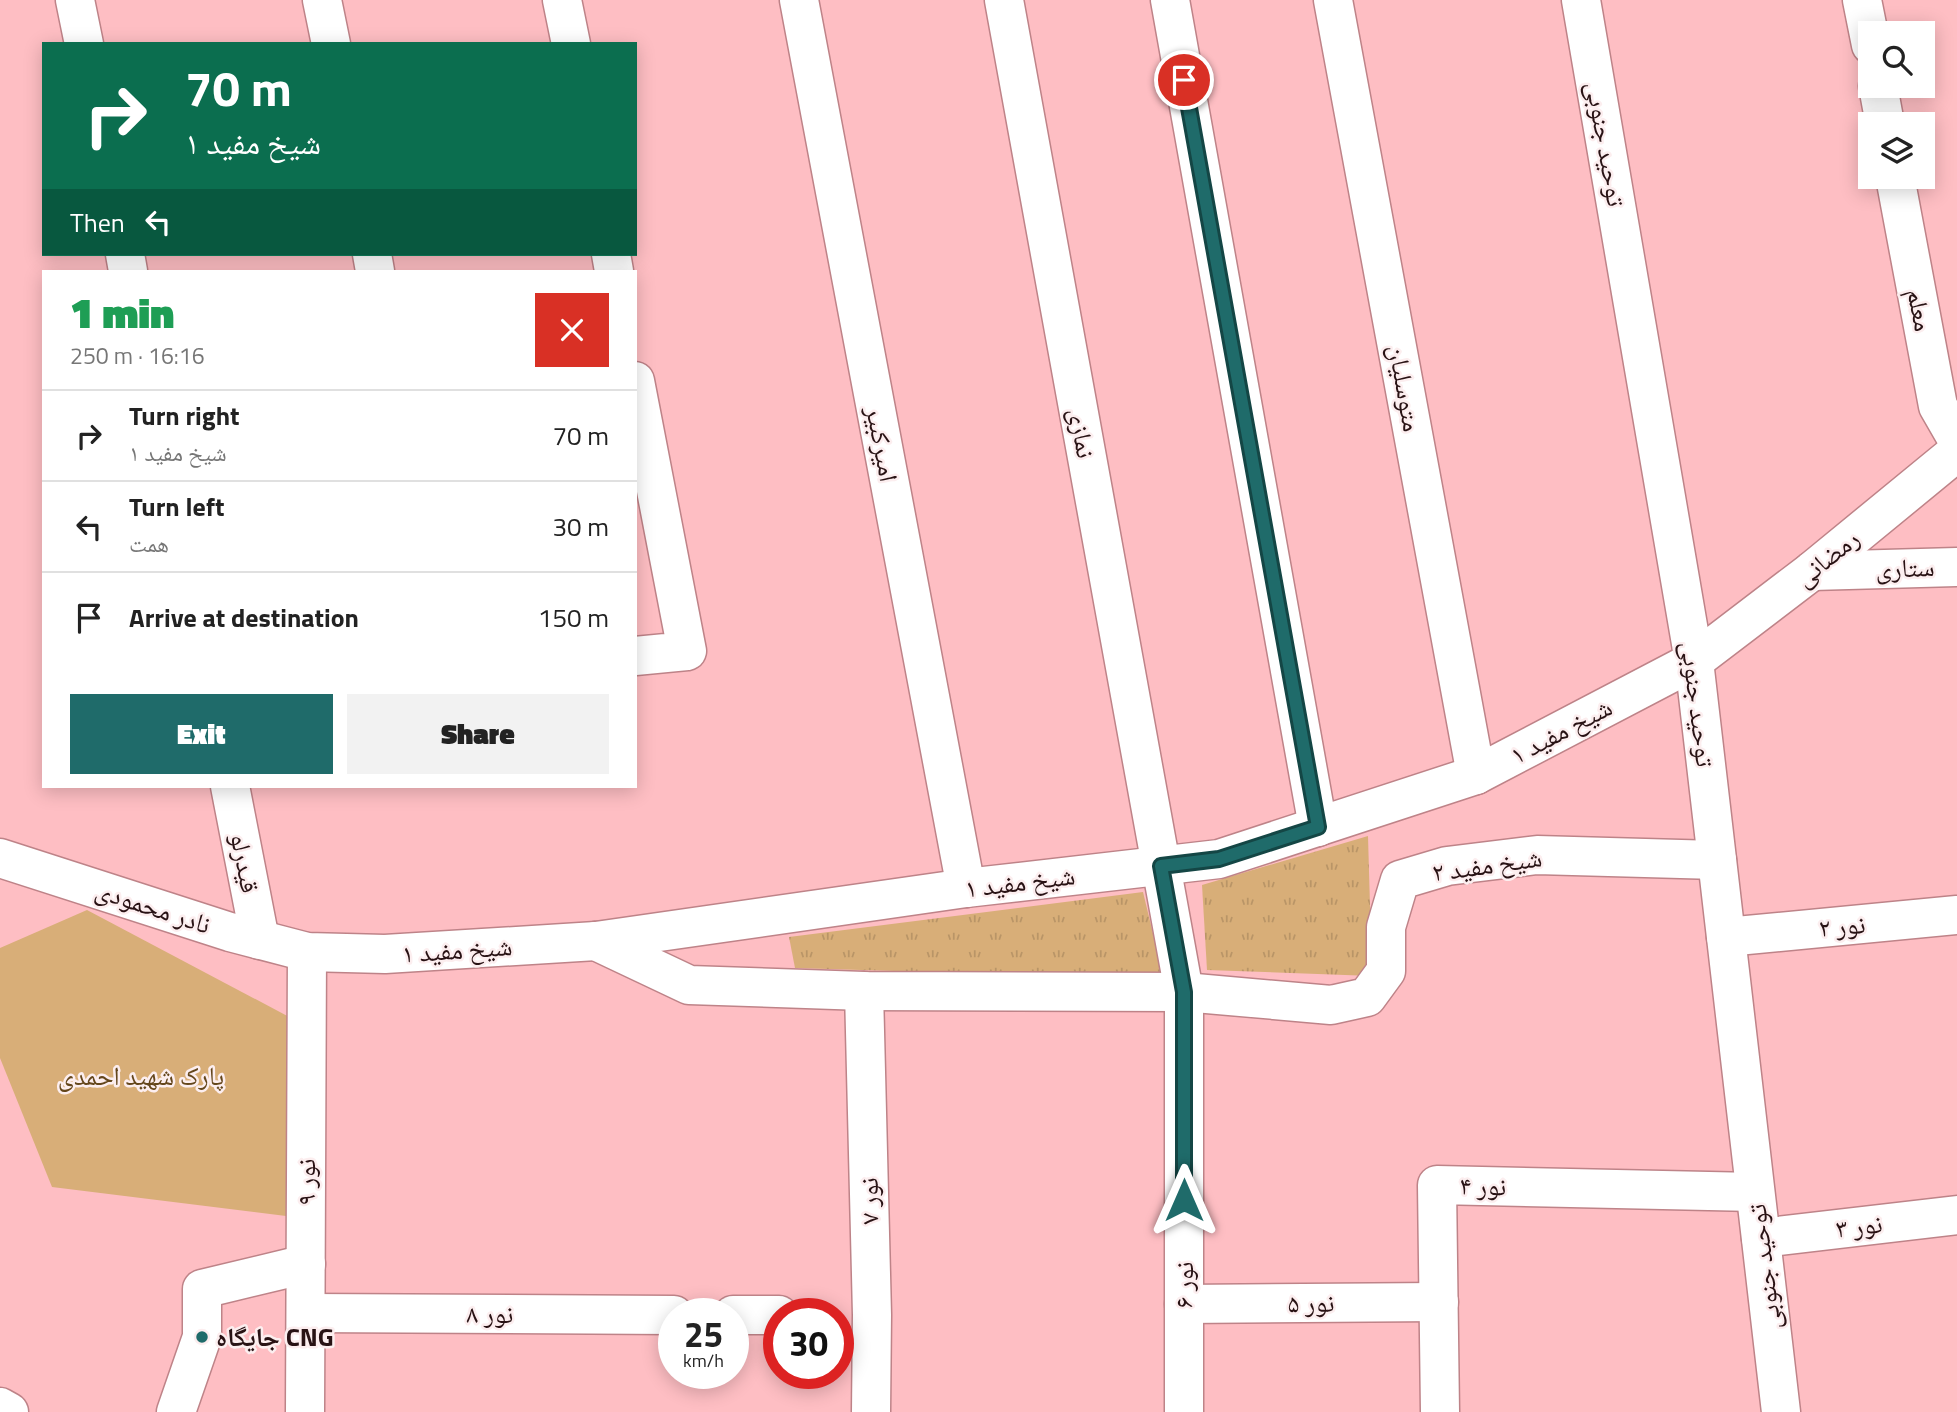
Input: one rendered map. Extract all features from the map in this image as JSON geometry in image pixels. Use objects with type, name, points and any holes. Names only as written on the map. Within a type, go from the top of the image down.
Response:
[{"type":"street","points":[[75,0],[83,42]]},
{"type":"street","points":[[322,0],[331,42]]},
{"type":"street","points":[[562,0],[571,42]]},
{"type":"street","name":"امیرکبیر","points":[[799,0],[966,888]]},
{"type":"street","name":"نمازی","points":[[1003,0],[1161,866]]},
{"type":"street","points":[[1170,0],[1318,827]]},
{"type":"street","name":"متوسلیان","points":[[1333,0],[1476,775]]},
{"type":"street","name":"توحید جنوبی","points":[[1581,0],[1694,661],[1781,1412]]},
{"type":"street","points":[[1862,0],[1866,21]]},
{"type":"street","name":"معلم","points":[[1897,189],[1938,406],[1957,439]]},
{"type":"street","points":[[637,390],[687,651],[637,656]]},
{"type":"street","name":"رمضانی","points":[[1694,661],[1812,571],[1957,452]]},
{"type":"street","name":"ستاری","points":[[1812,571],[1957,567]]},
{"type":"street","name":"شیخ مفید ۱","points":[[307,952],[386,954],[596,941],[966,888],[1219,859],[1476,775],[1694,661]]},
{"type":"street","name":"قیدرلو","points":[[230,788],[260,940]]},
{"type":"street","name":"شیخ مفید ۲","points":[[1184,992],[1331,1005],[1367,997],[1386,971],[1386,927],[1400,880],[1447,866],[1537,855],[1717,860]]},
{"type":"street","name":"نادر محمودی","points":[[0,858],[260,940],[307,952]]},
{"type":"street","name":"نور ۶","points":[[1161,866],[1184,992],[1184,1412]]},
{"type":"street","name":"نور ۲","points":[[1726,937],[1957,915]]},
{"type":"street","points":[[596,941],[689,985],[864,991],[1184,992]]},
{"type":"street","name":"نور ۹","points":[[305,1412],[307,952]]},
{"type":"street","name":"نور ۷","points":[[864,991],[855,1315],[871,1412]]},
{"type":"street","name":"نور ۴","points":[[1440,1412],[1437,1185],[1755,1192]]},
{"type":"street","name":"نور ۳","points":[[1761,1238],[1957,1215]]},
{"type":"street","points":[[176,1412],[202,1338],[202,1289],[306,1264]]},
{"type":"street","name":"نور ۵","points":[[1184,1304],[1439,1302]]},
{"type":"street","name":"نور ۸","points":[[306,1313],[658,1315]]},
{"type":"street","points":[[0,1407],[9,1412]]},
{"type":"green space","points":[[1368,836],[1372,976],[1207,970],[1202,885]]},
{"type":"green space","points":[[1143,892],[1164,979],[795,968],[789,937]]},
{"type":"green space","name":"پارک شهید احمدی","points":[[87,910],[293,1019],[286,1216],[52,1187],[0,1058],[0,948]]},
{"type":"place","name":"جایگاه CNG","points":[[202,1337]]},
{"type":"route","points":[[1184,80],[1318,827],[1219,859],[1161,866],[1184,992],[1184,1200]]}]
